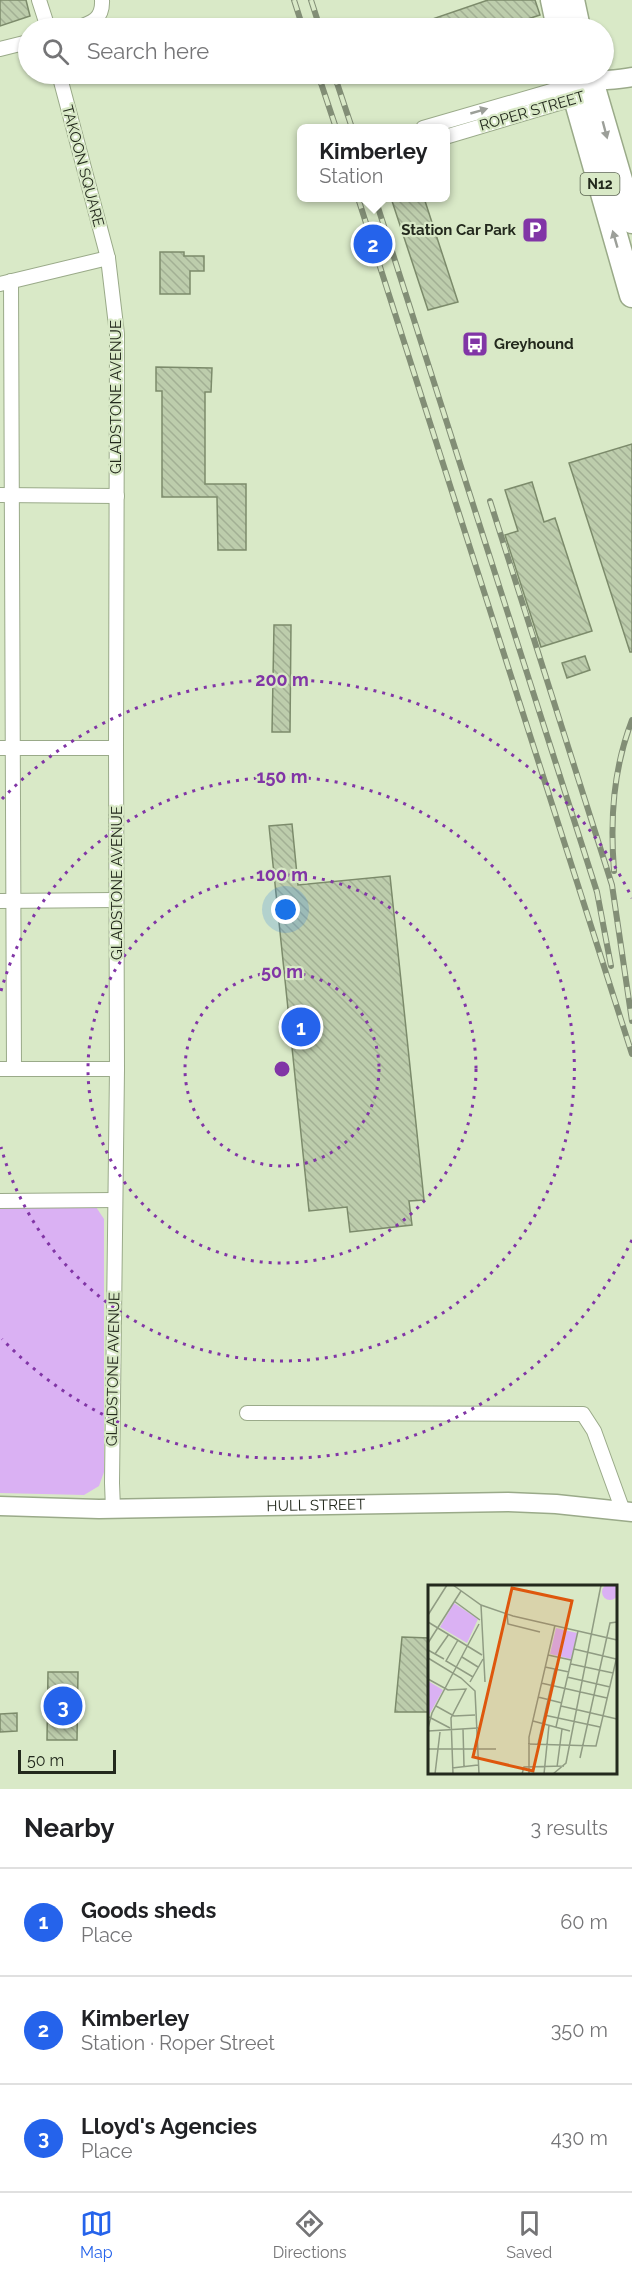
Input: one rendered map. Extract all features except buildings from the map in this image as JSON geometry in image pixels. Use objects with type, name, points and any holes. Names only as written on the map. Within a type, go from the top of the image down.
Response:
[{"type":"highway","points":[[553,0],[557,18]]},
{"type":"highway","points":[[572,0],[576,18]]},
{"type":"highway","name":"N12","points":[[582,84],[632,221]]},
{"type":"highway","name":"N12","points":[[582,84],[631,289]]},
{"type":"street","points":[[39,0],[45,18]]},
{"type":"street","points":[[98,18],[102,9],[102,0]]},
{"type":"street","points":[[0,49],[18,44]]},
{"type":"street","name":"TAKOON SQUARE","points":[[62,84],[108,258]]},
{"type":"street","name":"ROPER STREET","points":[[438,124],[582,84]]},
{"type":"street","name":"ROPER STREET","points":[[450,135],[582,84]]},
{"type":"street","points":[[108,258],[5,283],[7,1070],[117,1069]]},
{"type":"street","name":"GLADSTONE AVENUE","points":[[108,258],[117,334],[117,1069],[111,1483],[113,1509]]},
{"type":"street","points":[[6,495],[117,496]]},
{"type":"street","points":[[6,748],[116,748]]},
{"type":"street","points":[[7,901],[116,900]]},
{"type":"street","points":[[0,1201],[115,1200]]},
{"type":"street","points":[[247,1413],[584,1414],[594,1431],[627,1512]]},
{"type":"street","name":"HULL STREET","points":[[0,1506],[113,1509],[508,1502],[556,1504],[627,1512]]},
{"type":"shaded area","points":[[0,1205],[96,1207],[104,1219],[104,1472],[99,1486],[84,1495],[0,1493]]},
{"type":"railway","points":[[294,0],[300,18]]},
{"type":"railway","points":[[311,0],[317,18]]},
{"type":"railway","points":[[321,84],[335,124]]},
{"type":"railway","points":[[337,84],[351,124]]},
{"type":"railway","points":[[359,202],[632,1054]]},
{"type":"railway","points":[[376,202],[597,892],[611,966]]},
{"type":"railway","points":[[490,501],[612,885],[632,1021]]},
{"type":"railway","points":[[614,871],[612,832],[614,795],[621,757],[632,720]]},
{"type":"place","name":"Station Car Park","points":[[535,230]]},
{"type":"place","name":"Kimberley","points":[[373,244]]},
{"type":"place","name":"Greyhound","points":[[475,344]]},
{"type":"place","name":"Goods sheds","points":[[301,1027]]},
{"type":"place","name":"Lloyd's Agencies","points":[[63,1706]]}]
